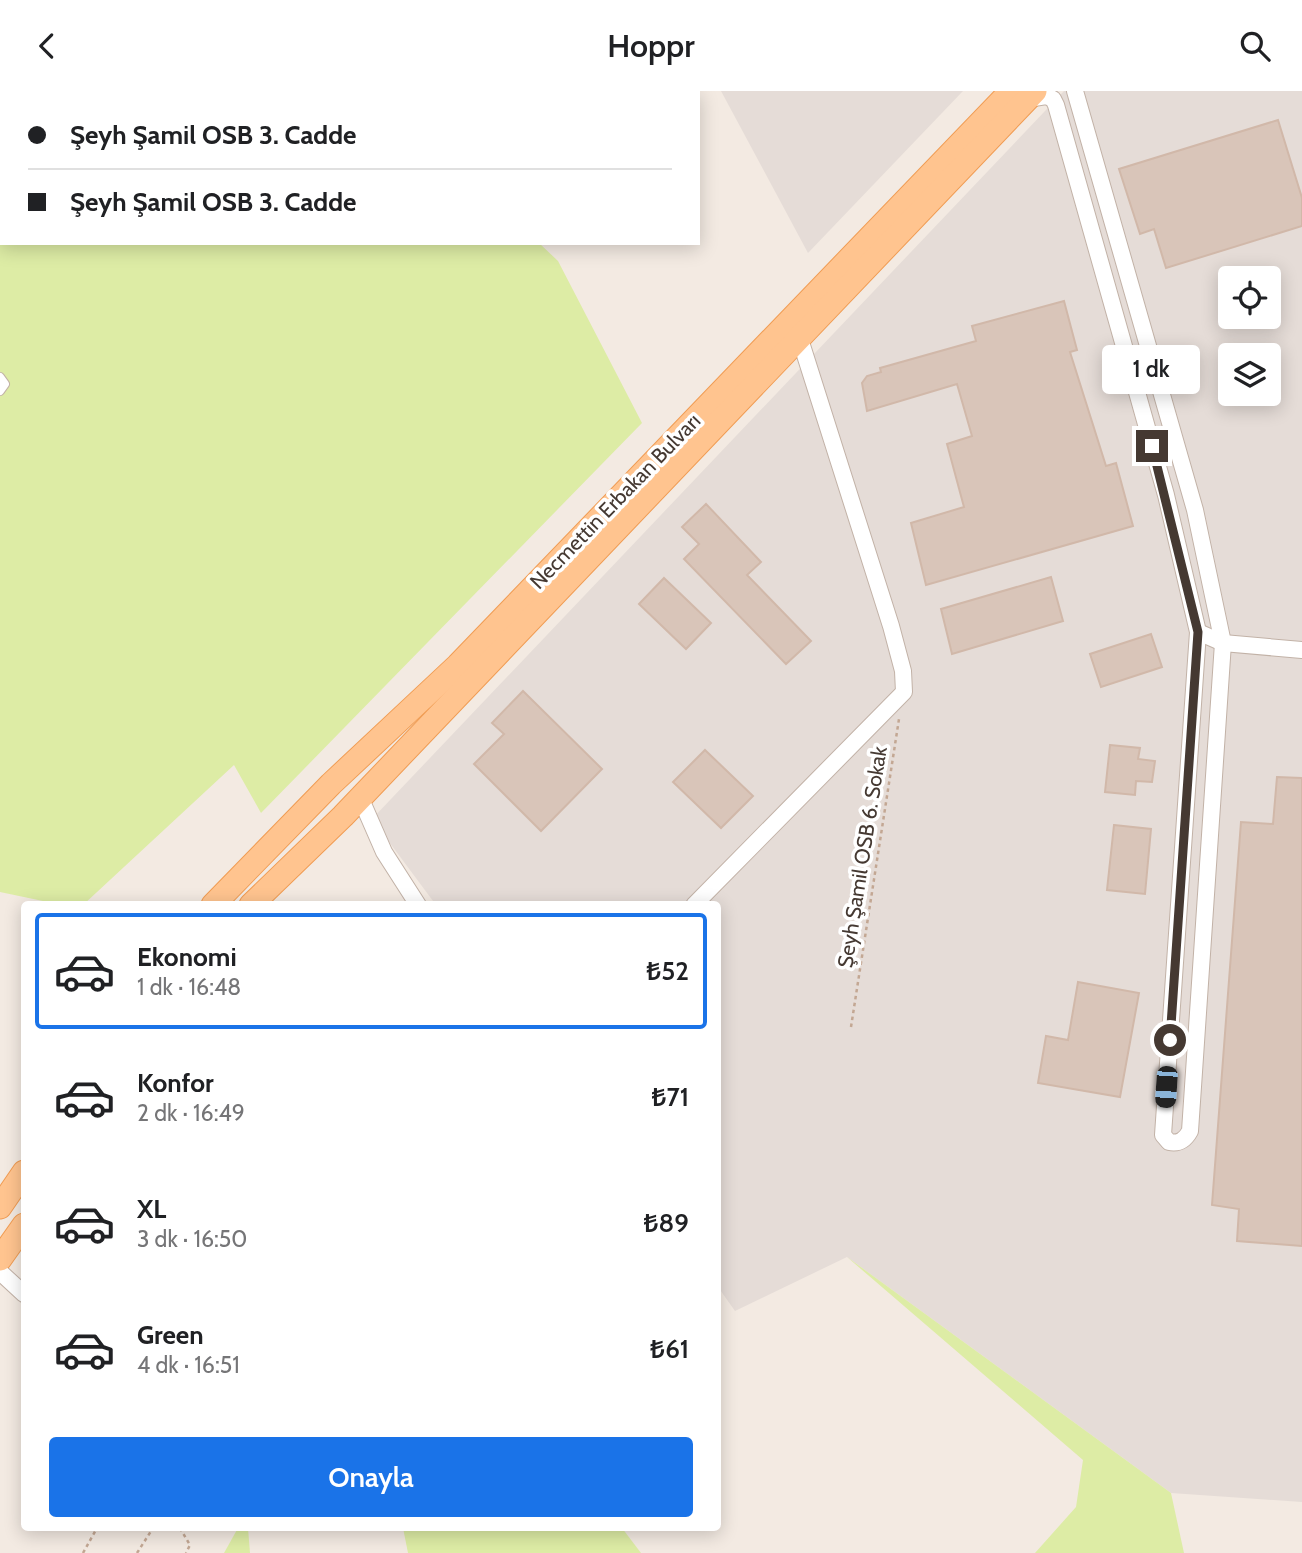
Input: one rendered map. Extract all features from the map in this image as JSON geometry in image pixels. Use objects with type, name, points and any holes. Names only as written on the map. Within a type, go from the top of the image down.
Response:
[{"type":"main road","name":"Necmettin Erbakan Bulvarı","points":[[255,901],[360,797],[799,336],[1025,94]]},
{"type":"main road","name":"Necmettin Erbakan Bulvarı","points":[[217,901],[331,784],[458,665],[1025,94]]},
{"type":"main road","points":[[0,1207],[21,1176]]},
{"type":"main road","points":[[0,1259],[21,1229]]},
{"type":"street","points":[[1025,94],[1050,97],[1056,105],[1166,495],[1198,632],[1163,1135],[1169,1142],[1178,1143],[1187,1137],[1190,1131],[1223,643],[1195,510],[1075,91]]},
{"type":"street","points":[[698,901],[904,692],[903,671],[891,626],[799,336]]},
{"type":"street","points":[[1198,632],[1223,643],[1302,650]]},
{"type":"street","points":[[360,797],[384,852],[415,901]]},
{"type":"street","points":[[0,1272],[21,1291]]},
{"type":"lane","points":[[0,377],[5,384],[0,391]]},
{"type":"path","name":"Şeyh Şamil OSB 6. Sokak","points":[[851,1027],[904,692]]},
{"type":"path","points":[[83,1553],[95,1531]]},
{"type":"path","points":[[137,1553],[151,1531]]},
{"type":"path","points":[[182,1531],[190,1545],[186,1553]]},
{"type":"shaded area","points":[[721,91],[963,91],[808,253]]},
{"type":"shaded area","points":[[1064,91],[1302,91],[1302,1502],[1171,1493],[847,1257],[735,1311],[721,1291],[721,901],[433,901],[372,819]]},
{"type":"green space","points":[[0,245],[541,245],[558,261],[642,423],[261,813],[234,765],[87,901],[43,901],[0,892]]},
{"type":"green space","points":[[847,1257],[1171,1493],[1184,1553],[1035,1553],[1076,1507],[1083,1460]]},
{"type":"green space","points":[[236,1531],[248,1531],[250,1553],[224,1553]]},
{"type":"green space","points":[[404,1531],[624,1531],[641,1553],[408,1553]]},
{"type":"building","points":[[1278,120],[1302,198],[1302,226],[1166,268],[1154,229],[1140,234],[1119,169]]},
{"type":"building","points":[[1064,301],[1077,350],[1070,352],[1106,466],[1116,463],[1133,526],[926,585],[911,523],[964,507],[947,444],[972,436],[957,384],[867,411],[862,383],[867,376],[881,372],[880,368],[976,341],[972,326]]},
{"type":"building","points":[[706,504],[761,562],[747,575],[811,641],[786,664],[684,559],[699,544],[682,527]]},
{"type":"building","points":[[1051,577],[1063,621],[952,654],[941,609]]},
{"type":"building","points":[[664,578],[711,623],[686,649],[639,604]]},
{"type":"building","points":[[1151,634],[1162,667],[1101,687],[1090,654]]},
{"type":"building","points":[[523,691],[602,769],[541,831],[474,764],[504,734],[492,723]]},
{"type":"building","points":[[1110,745],[1140,748],[1138,759],[1155,761],[1152,782],[1136,781],[1135,795],[1105,792]]},
{"type":"building","points":[[705,750],[753,796],[721,828],[673,782]]},
{"type":"building","points":[[1277,777],[1302,778],[1302,1246],[1237,1241],[1239,1209],[1212,1205],[1241,822],[1273,824]]},
{"type":"building","points":[[1114,825],[1151,829],[1145,894],[1107,890]]},
{"type":"building","points":[[1078,982],[1139,993],[1120,1097],[1038,1083],[1046,1036],[1068,1040]]},
{"type":"route","points":[[1152,446],[1198,632],[1170,1040]]}]
